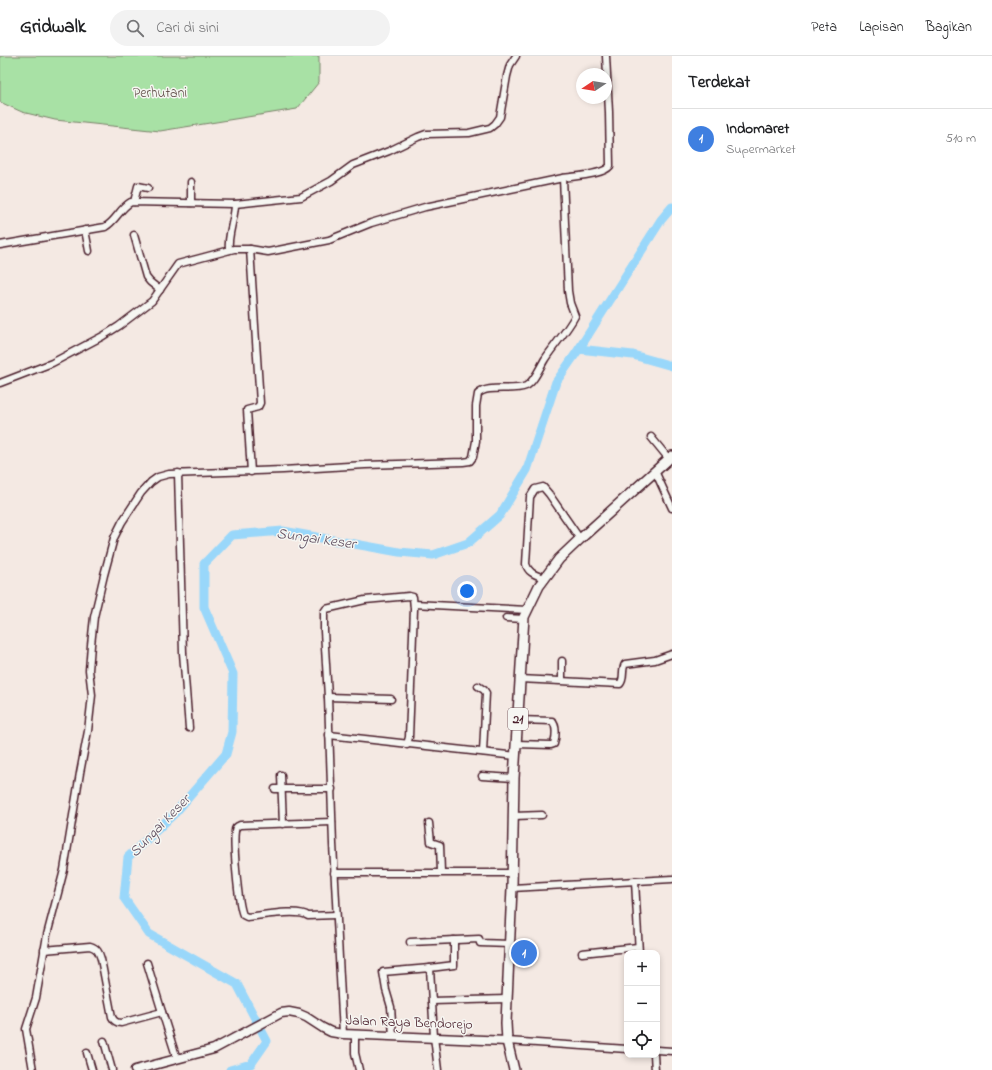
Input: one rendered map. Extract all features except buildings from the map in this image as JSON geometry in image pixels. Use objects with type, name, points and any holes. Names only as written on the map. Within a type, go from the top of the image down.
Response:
[{"type":"highway","name":"21","points":[[514,1070],[507,1041],[507,999],[512,888],[514,778],[524,619],[527,610],[544,578],[559,559],[670,458]]},
{"type":"main road","name":"Jalan Raya Bendorejo","points":[[136,1070],[214,1049],[281,1013],[294,1013],[306,1017],[331,1032],[343,1034],[507,1041]]},
{"type":"street","points":[[0,245],[105,227],[129,203],[134,202],[235,205],[301,197],[331,181],[353,165],[389,151],[418,136],[426,134],[470,133],[490,128],[500,117],[507,76],[510,65],[516,56]]},
{"type":"street","points":[[0,383],[52,363],[103,336],[138,313],[152,301],[178,264],[230,250],[268,252],[320,242],[388,218],[426,207],[601,172],[607,169],[610,166],[609,92],[606,56]]},
{"type":"street","points":[[33,1070],[26,1029],[36,998],[47,935],[64,870],[88,731],[92,695],[89,670],[94,616],[109,554],[114,538],[122,522],[141,493],[151,482],[158,477],[178,473],[251,472],[365,465],[463,462],[472,459],[476,441],[476,406],[478,394],[484,391],[520,387],[527,385],[532,381],[575,316],[570,303],[568,291],[563,179]]},
{"type":"street","points":[[191,182],[191,203]]},
{"type":"street","points":[[134,202],[138,186],[148,188]]},
{"type":"street","points":[[230,250],[229,241],[235,205]]},
{"type":"street","points":[[85,230],[89,251]]},
{"type":"street","points":[[134,235],[146,277],[160,290]]},
{"type":"street","points":[[250,250],[260,403],[258,407],[247,410],[251,472]]},
{"type":"street","points":[[651,437],[670,458]]},
{"type":"street","points":[[655,472],[672,508]]},
{"type":"street","points":[[178,473],[182,639],[189,728]]},
{"type":"street","points":[[544,578],[530,572],[526,564],[530,496],[535,489],[543,487],[580,539]]},
{"type":"street","points":[[343,1034],[334,873],[324,610],[343,604],[365,600],[409,596],[413,597],[409,738],[407,745]]},
{"type":"street","points":[[414,604],[527,610]]},
{"type":"street","points":[[506,618],[524,619]]},
{"type":"street","points":[[520,679],[620,684],[622,681],[625,664],[655,660],[672,654]]},
{"type":"street","points":[[562,661],[562,680]]},
{"type":"street","points":[[478,686],[486,693],[483,752]]},
{"type":"street","points":[[328,697],[391,699]]},
{"type":"street","points":[[517,744],[551,745],[554,744],[555,741],[555,725],[552,721],[518,720]]},
{"type":"street","points":[[329,735],[407,745],[516,756]]},
{"type":"street","points":[[281,775],[278,789],[283,824]]},
{"type":"street","points":[[482,776],[514,778]]},
{"type":"street","points":[[278,789],[332,789]]},
{"type":"street","points":[[514,816],[542,815]]},
{"type":"street","points":[[332,822],[240,824],[235,831],[235,844],[238,889],[243,915],[247,917],[293,913],[305,914],[308,916],[336,915]]},
{"type":"street","points":[[429,823],[431,842],[440,845],[441,872]]},
{"type":"street","points":[[334,873],[512,873]]},
{"type":"street","points":[[512,888],[672,879]]},
{"type":"street","points":[[635,881],[638,950]]},
{"type":"street","points":[[410,942],[479,939],[480,943],[510,944]]},
{"type":"street","points":[[393,1036],[391,1007],[383,972],[453,966],[454,940]]},
{"type":"street","points":[[44,950],[90,946],[98,950],[101,958],[112,1017],[117,1023],[162,1012]]},
{"type":"street","points":[[582,954],[624,951]]},
{"type":"street","points":[[147,963],[177,1060]]},
{"type":"street","points":[[430,968],[434,1037],[438,1070]]},
{"type":"street","points":[[432,1001],[507,999]]},
{"type":"street","points":[[355,1035],[355,1053],[359,1070]]},
{"type":"street","points":[[104,1041],[112,1070]]},
{"type":"street","points":[[507,1041],[624,1048]]},
{"type":"street","points":[[660,1050],[672,1051]]},
{"type":"street","points":[[87,1053],[92,1070]]},
{"type":"street","points":[[654,1058],[655,1070]]},
{"type":"green space","name":"Perhutani","points":[[0,56],[319,56],[319,82],[297,109],[160,131],[55,120],[22,112],[0,102]]},
{"type":"waterway","points":[[579,349],[661,220],[672,207]]},
{"type":"waterway","name":"Sungai Keser","points":[[230,1070],[251,1064],[267,1041],[237,984],[149,934],[124,898],[128,857],[175,813],[226,754],[232,732],[233,674],[204,607],[204,564],[232,535],[283,531],[399,552],[433,555],[468,543],[500,515],[527,470],[556,382],[579,349],[633,355],[672,366]]},
{"type":"place","name":"Indomaret","points":[[524,953]]}]
